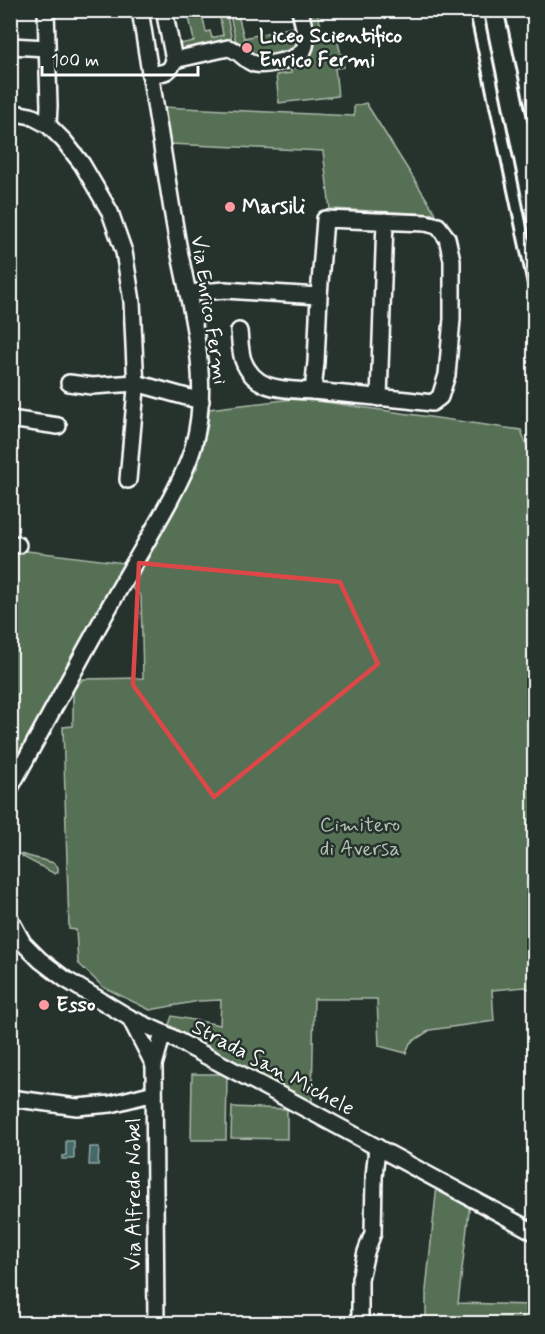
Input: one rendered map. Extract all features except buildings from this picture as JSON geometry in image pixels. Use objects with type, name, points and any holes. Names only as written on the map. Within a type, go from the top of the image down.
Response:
[{"type":"street","points":[[46,10],[48,125]]},
{"type":"street","name":"Via Enrico Fermi","points":[[10,788],[163,513],[184,472],[194,446],[201,401],[201,379],[195,331],[181,262],[140,10]]},
{"type":"street","points":[[150,75],[167,72],[174,60],[164,10]]},
{"type":"street","points":[[174,60],[228,48],[234,49],[254,64],[266,65],[300,56],[306,45],[300,10]]},
{"type":"street","points":[[10,46],[47,48]]},
{"type":"street","points":[[10,112],[31,116],[48,125],[64,141],[82,164],[110,212],[124,252],[132,301],[136,383],[128,480]]},
{"type":"street","points":[[239,331],[243,358],[251,375],[261,384],[280,388],[432,404],[440,397],[447,375],[452,319],[452,260],[447,238],[438,226],[426,223],[325,219],[313,391]]},
{"type":"street","points":[[379,398],[385,221]]},
{"type":"street","points":[[188,293],[225,290],[319,296]]},
{"type":"street","points":[[69,382],[92,386],[136,383],[201,401]]},
{"type":"street","points":[[10,419],[58,426]]},
{"type":"street","name":"Strada San Michele","points":[[10,920],[23,943],[40,960],[65,979],[130,1018],[163,1033],[534,1232]]},
{"type":"street","name":"Via Alfredo Nobel","points":[[130,1018],[154,1065]]},
{"type":"street","name":"Via Alfredo Nobel","points":[[156,1323],[154,1065],[163,1033]]},
{"type":"street","points":[[10,1098],[85,1107],[111,1104],[154,1092]]},
{"type":"street","points":[[360,1323],[360,1279],[373,1233],[377,1147]]},
{"type":"highlighted area","points":[[139,563],[340,582],[378,664],[214,797],[133,685]]},
{"type":"green space","points":[[226,11],[232,41],[176,53],[176,38],[180,44],[194,41],[189,17],[202,14],[206,32],[210,31],[212,38],[223,35],[219,12]]},
{"type":"green space","points":[[229,11],[237,11],[244,38],[294,27],[291,11],[297,11],[302,50],[266,63],[234,47],[236,42]]},
{"type":"green space","points":[[304,11],[317,11],[322,30],[309,33]]},
{"type":"green space","points":[[335,30],[344,67],[335,68],[338,96],[279,103],[276,75],[291,73],[289,62],[307,36]]},
{"type":"green space","points":[[366,103],[436,214],[330,209],[323,151],[169,144],[163,107],[354,116],[354,106]]},
{"type":"green space","name":"Cimitero di Aversa","points":[[293,399],[521,430],[531,457],[534,474],[534,992],[525,987],[492,990],[494,1021],[430,1030],[410,1043],[406,1053],[379,1046],[377,999],[314,999],[312,1102],[169,1025],[172,1016],[220,1025],[221,1000],[199,1001],[150,1010],[103,987],[78,963],[76,930],[69,929],[63,727],[73,726],[73,690],[83,679],[143,678],[141,596],[132,588],[198,466],[208,425],[209,409]]},
{"type":"green space","points":[[11,549],[125,563],[11,766]]},
{"type":"green space","points":[[20,854],[54,863],[58,867],[58,872],[55,874]]},
{"type":"green space","points":[[192,1074],[227,1074],[226,1140],[191,1140]]},
{"type":"green space","points":[[232,1107],[287,1109],[287,1139],[231,1138]]},
{"type":"green space","points":[[437,1185],[470,1203],[458,1303],[534,1305],[534,1323],[426,1324],[426,1290]]},
{"type":"water","points":[[66,1141],[74,1141],[74,1159],[62,1159],[62,1156],[66,1155]]},
{"type":"water","points":[[90,1147],[99,1147],[98,1165],[89,1165]]},
{"type":"railway","points":[[469,10],[534,315]]},
{"type":"railway","points":[[483,10],[534,259]]},
{"type":"railway","points":[[504,10],[534,149]]},
{"type":"place","name":"Liceo Scientifico Enrico Fermi","points":[[247,48]]},
{"type":"place","name":"Marsili","points":[[230,207]]},
{"type":"place","name":"Esso","points":[[44,1005]]}]
